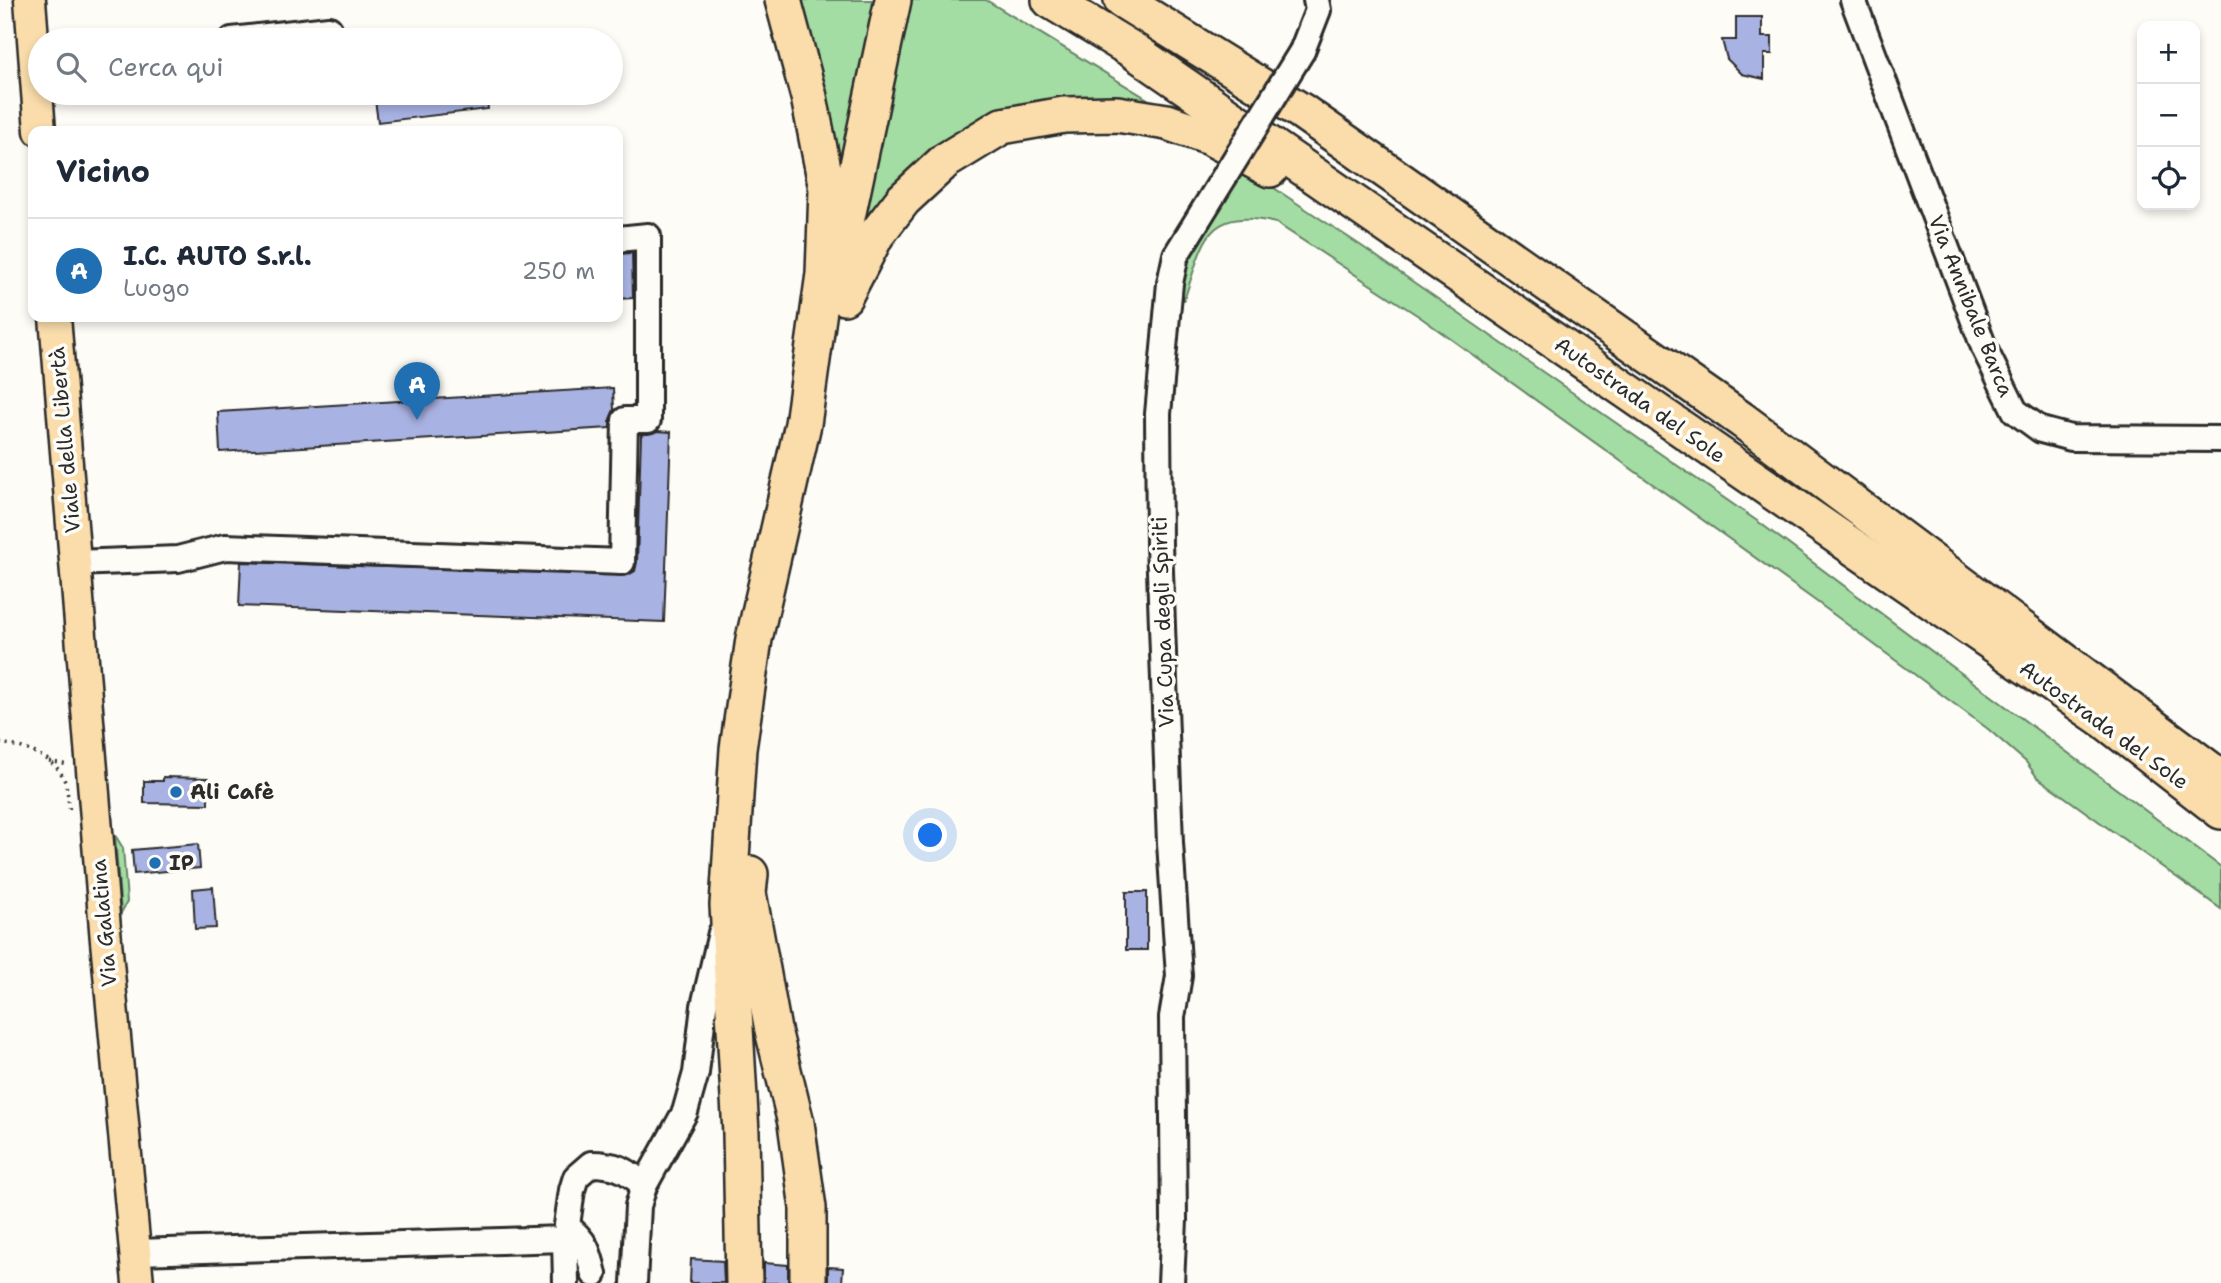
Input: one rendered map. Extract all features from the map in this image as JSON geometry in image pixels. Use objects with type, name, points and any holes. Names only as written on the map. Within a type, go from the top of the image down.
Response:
[{"type":"highway","points":[[744,1283],[741,1133],[728,905],[738,749],[754,639],[803,424],[824,274],[827,189],[809,97],[783,0]]},
{"type":"highway","points":[[813,356],[845,232],[893,0]]},
{"type":"highway","name":"Autostrada del Sole","points":[[1050,0],[1134,51],[2104,720],[2221,811]]},
{"type":"highway","name":"Autostrada del Sole","points":[[1122,0],[1301,111],[1742,421],[2221,778]]},
{"type":"highway","points":[[1158,0],[1301,111]]},
{"type":"highway","points":[[844,297],[876,234],[903,200],[945,161],[1002,126],[1064,115],[1117,114],[1167,122],[1210,137],[1417,247]]},
{"type":"highway","points":[[807,1283],[808,1208],[796,1123],[773,1030],[748,893],[764,713],[844,297],[845,232]]},
{"type":"main road","points":[[30,0],[34,28]]},
{"type":"main road","points":[[39,105],[40,126]]},
{"type":"main road","name":"Viale della Libertà","points":[[55,322],[75,563]]},
{"type":"main road","name":"Via Galatina","points":[[75,563],[104,928],[138,1283]]},
{"type":"street","name":"Via Cupa degli Spiriti","points":[[1171,1283],[1174,1220],[1172,1017],[1179,976],[1170,843],[1159,544],[1158,414],[1170,283],[1177,255],[1302,51],[1318,10],[1316,0]]},
{"type":"street","name":"Via Annibale Barca","points":[[1853,0],[1985,350],[2015,411],[2041,430],[2071,438],[2221,439]]},
{"type":"street","points":[[75,563],[178,559],[225,547],[622,562],[625,419],[648,419],[648,236],[623,238]]},
{"type":"street","points":[[634,1283],[638,1206],[644,1186],[685,1112],[696,1073],[704,1006],[728,905]]},
{"type":"street","points":[[566,1283],[566,1233],[576,1177],[591,1164],[613,1164],[632,1173],[644,1186]]},
{"type":"street","points":[[136,1252],[566,1233],[579,1235],[587,1247],[594,1274]]},
{"type":"path","points":[[0,743],[20,746],[48,761],[62,775],[71,818]]},
{"type":"green space","points":[[796,0],[878,0],[840,192]]},
{"type":"green space","points":[[906,0],[986,0],[1149,100],[1150,104],[1099,97],[1044,101],[974,124],[859,235]]},
{"type":"green space","points":[[1238,169],[1268,184],[1363,247],[1760,523],[2221,867],[2221,909],[2037,777],[2026,762],[1988,729],[1817,602],[1420,317],[1276,223],[1252,219],[1234,220],[1221,225],[1210,234],[1203,246],[1184,300],[1180,300],[1185,263]]},
{"type":"green space","points":[[115,835],[123,848],[127,902],[121,913]]},
{"type":"building","points":[[1736,17],[1762,17],[1762,37],[1772,37],[1772,54],[1764,54],[1764,79],[1742,74],[1727,59],[1722,40],[1736,40]]},
{"type":"building","points":[[376,105],[488,105],[488,109],[378,122]]},
{"type":"building","points":[[632,253],[633,298],[623,299],[623,254]]},
{"type":"building","points":[[613,388],[614,410],[610,428],[220,452],[218,412]]},
{"type":"building","points":[[657,431],[671,432],[664,622],[239,606],[241,562],[628,575],[635,571],[637,562],[641,435]]},
{"type":"building","name":"Ali Cafè","points":[[163,777],[208,778],[208,804],[144,803],[144,781],[163,781]]},
{"type":"building","points":[[198,844],[200,868],[134,874],[132,850]]},
{"type":"building","points":[[213,887],[216,928],[195,929],[193,889]]},
{"type":"building","points":[[1126,892],[1147,892],[1147,950],[1126,950]]},
{"type":"building","points":[[691,1259],[723,1261],[724,1283],[690,1283]]},
{"type":"building","points":[[764,1263],[788,1265],[788,1283],[764,1283]]},
{"type":"building","points":[[828,1267],[843,1268],[842,1283],[828,1283]]},
{"type":"place","name":"I.C. AUTO S.r.l.","points":[[417,420]]},
{"type":"place","name":"Ali Cafè","points":[[176,792]]},
{"type":"place","name":"IP","points":[[155,863]]}]
